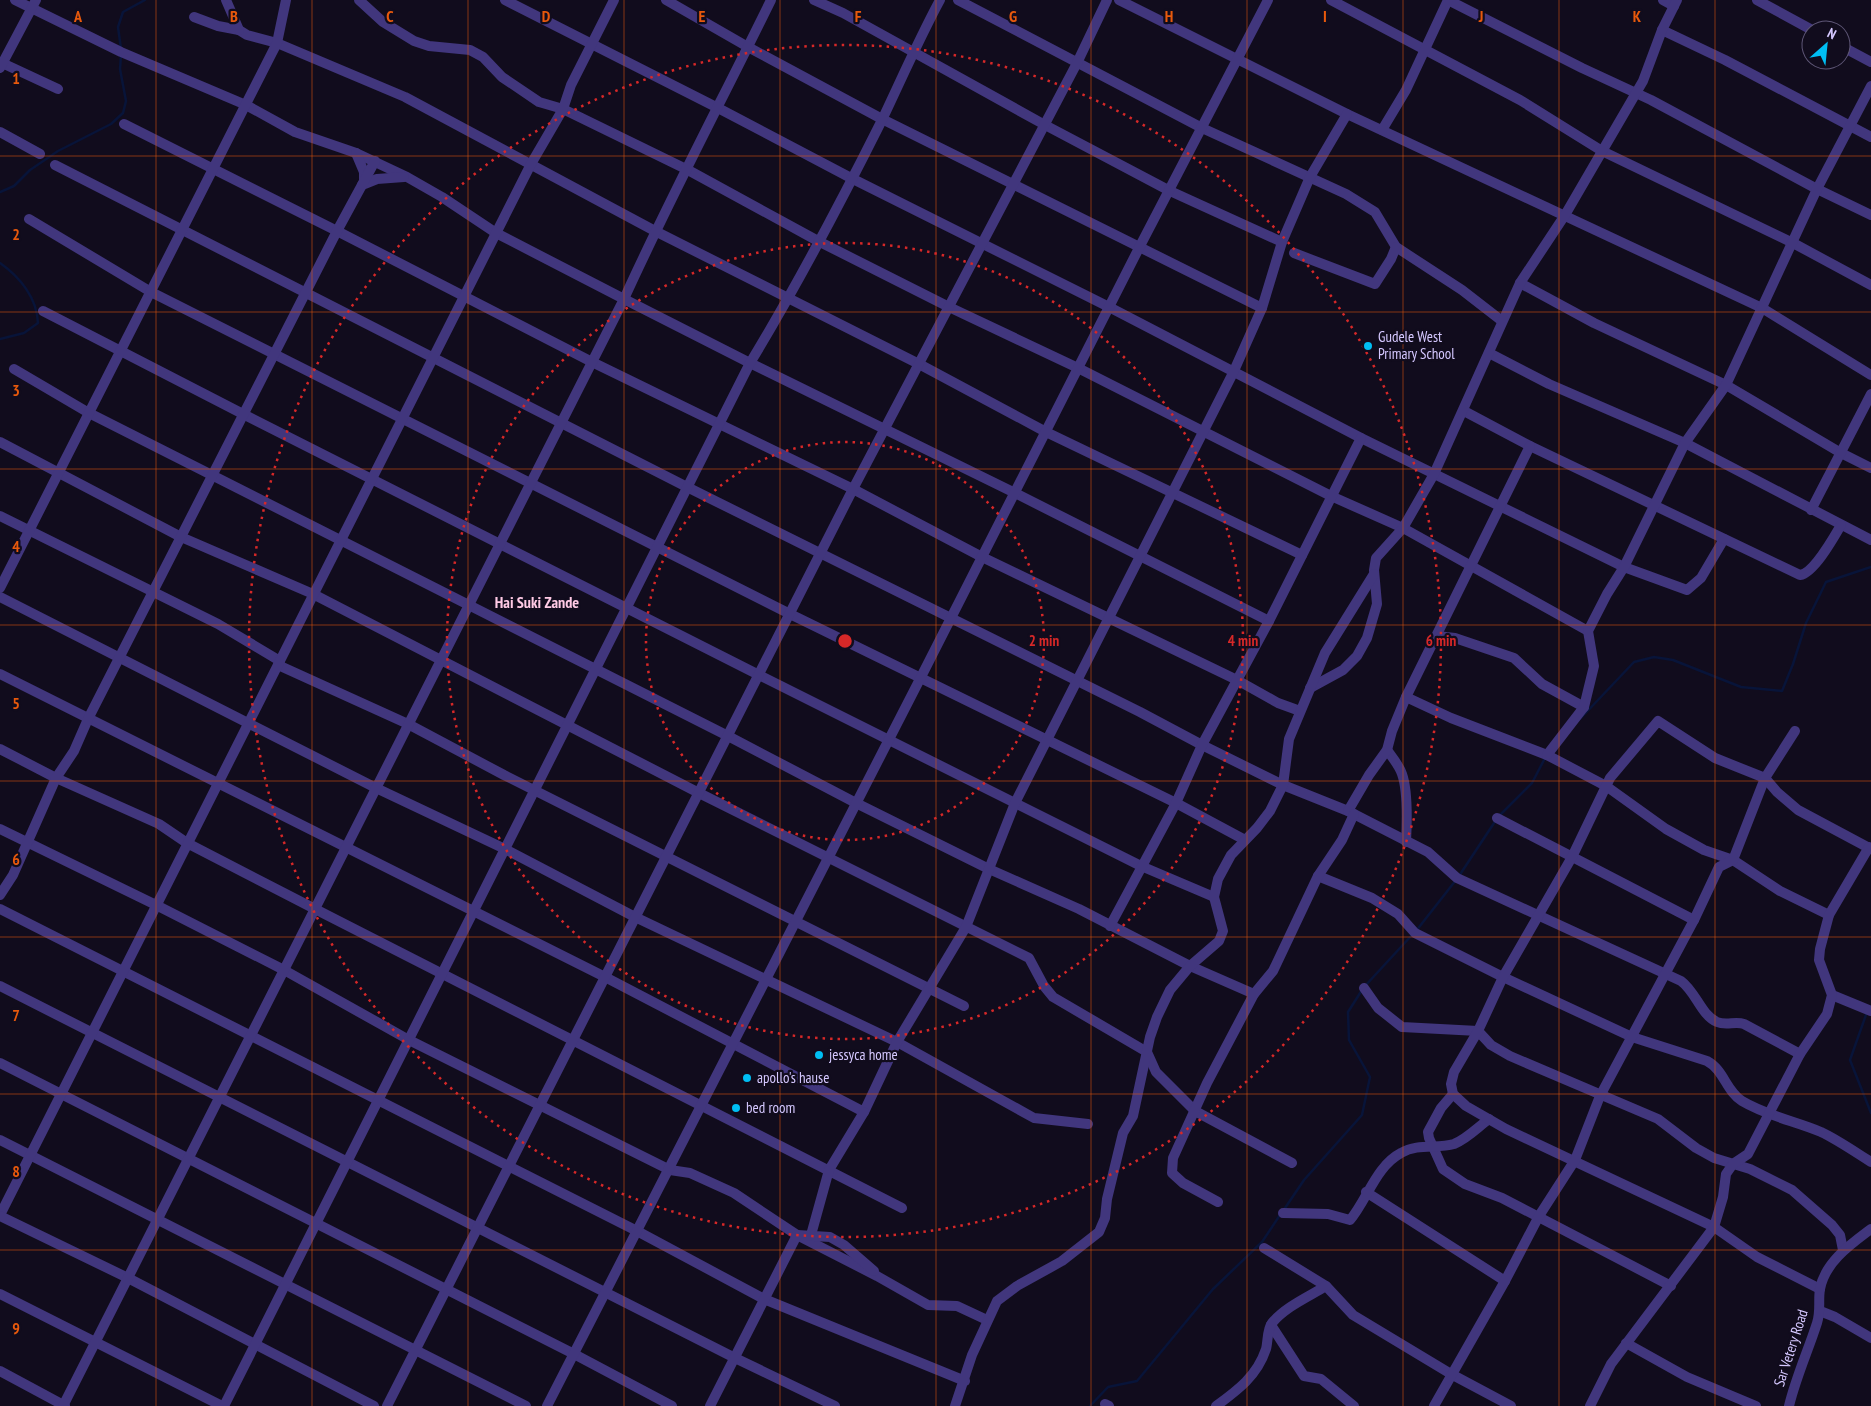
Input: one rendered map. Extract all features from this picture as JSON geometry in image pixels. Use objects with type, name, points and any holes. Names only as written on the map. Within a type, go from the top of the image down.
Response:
[{"type":"street","points":[[15,0],[34,4],[121,52],[246,105],[295,132],[375,161],[442,196],[496,233],[624,299],[750,363],[1015,492],[1269,621]]},
{"type":"street","points":[[226,0],[239,30]]},
{"type":"street","points":[[0,588],[277,43],[286,0]]},
{"type":"street","points":[[359,0],[383,22],[414,41],[429,46],[470,50],[484,57],[502,77],[539,102],[564,109],[688,170],[818,241],[949,307],[1078,368],[1331,496],[1403,528],[1588,631]]},
{"type":"street","points":[[505,0],[851,178],[1109,307],[1361,438],[1624,567],[1687,590],[1701,578],[1724,539]]},
{"type":"street","points":[[374,1406],[128,1278],[0,1215],[531,164],[564,109],[571,85],[614,0]]},
{"type":"street","points":[[666,0],[748,47],[882,119],[1262,308]]},
{"type":"street","points":[[0,1371],[64,1406],[624,299],[655,231],[688,170],[771,0]]},
{"type":"street","points":[[814,0],[843,13],[1045,125],[1170,191],[1282,242]]},
{"type":"street","points":[[0,1294],[223,1406],[750,363],[789,299],[882,119],[912,52],[940,0]]},
{"type":"street","points":[[958,0],[1202,128],[1346,194],[1375,212],[1396,247],[1462,290],[1502,321]]},
{"type":"street","points":[[387,1406],[885,428],[1045,125],[1108,0]]},
{"type":"street","points":[[1119,0],[1347,114],[1762,308],[1871,375]]},
{"type":"street","points":[[548,1406],[1140,246],[1268,0]]},
{"type":"street","points":[[1331,0],[1520,100],[1602,150],[1793,242],[1871,285]]},
{"type":"street","points":[[1382,130],[1406,90],[1448,0],[1634,93],[1652,100],[1817,189],[1871,215]]},
{"type":"street","points":[[1310,688],[1343,670],[1357,656],[1367,638],[1378,604],[1374,574],[1376,558],[1379,552],[1403,528],[1434,474],[1520,283],[1565,215],[1642,81],[1675,3],[1663,0]]},
{"type":"street","points":[[1757,0],[1801,24]]},
{"type":"street","points":[[34,4],[1,64],[58,90]]},
{"type":"street","points":[[194,17],[218,26],[239,30],[258,39],[277,43],[405,97],[655,231],[919,364],[1046,432],[1302,555]]},
{"type":"street","points":[[1662,30],[1725,60],[1871,137]]},
{"type":"street","points":[[1851,51],[1871,62]]},
{"type":"street","points":[[1547,756],[1584,708],[1594,666],[1588,631],[1607,594],[1624,567],[1685,443],[1726,385],[1817,189],[1871,86]]},
{"type":"street","points":[[811,1235],[829,1170],[864,1112],[897,1042],[966,928],[1016,802],[1233,373],[1262,308],[1282,242],[1310,177],[1347,114]]},
{"type":"street","points":[[124,124],[592,362],[854,489],[982,557],[1237,680],[1278,703],[1300,711]]},
{"type":"street","points":[[0,132],[40,154]]},
{"type":"street","points":[[356,153],[364,172],[363,183]]},
{"type":"street","points":[[0,895],[28,844],[56,778],[74,752],[88,719],[243,414],[375,161]]},
{"type":"street","points":[[55,165],[950,619],[1140,712],[1283,785],[1351,813],[1428,852],[1457,878],[1539,914],[1687,985],[1711,1018],[1718,1023],[1738,1022],[1744,1024],[1800,1054]]},
{"type":"street","points":[[363,183],[377,179],[407,177]]},
{"type":"street","points":[[28,219],[151,292],[790,614],[1176,803],[1245,840]]},
{"type":"street","points":[[1294,253],[1375,284],[1391,259],[1396,247]]},
{"type":"street","points":[[1520,283],[1594,323],[1726,385],[1841,453],[1871,468]]},
{"type":"street","points":[[43,311],[759,675],[1141,866],[1214,897]]},
{"type":"street","points":[[1489,353],[1549,384],[1685,443],[1871,540]]},
{"type":"street","points":[[14,369],[89,413],[340,542],[728,736],[856,803],[989,869],[1078,909],[1190,966],[1254,994]]},
{"type":"street","points":[[1811,510],[1871,394]]},
{"type":"street","points":[[1464,411],[1530,446],[1800,575],[1804,575],[1818,560],[1841,525]]},
{"type":"street","points":[[1110,926],[1176,803],[1202,745],[1269,621],[1361,438]]},
{"type":"street","points":[[0,442],[181,537],[313,594],[440,662],[568,725],[827,859],[1029,958],[1044,986],[1053,997],[1147,1052],[1156,1072],[1195,1111],[1292,1163]]},
{"type":"street","points":[[1218,1202],[1183,1183],[1172,1174],[1173,1158],[1206,1083],[1254,994],[1273,972],[1318,876],[1342,840],[1351,813],[1379,760],[1388,750],[1392,732],[1406,697],[1530,446]]},
{"type":"street","points":[[0,516],[218,624],[279,663],[408,724],[535,790],[930,987],[964,1006]]},
{"type":"street","points":[[955,1406],[965,1381],[972,1355],[997,1301],[1016,1286],[1062,1261],[1099,1232],[1105,1218],[1107,1199],[1122,1133],[1133,1116],[1157,1017],[1170,990],[1190,966],[1219,941],[1222,931],[1214,897],[1218,879],[1231,854],[1270,811],[1283,785],[1289,739],[1325,653],[1374,574]]},
{"type":"street","points":[[0,597],[376,788],[505,849],[635,917],[897,1042],[1034,1118],[1088,1124]]},
{"type":"street","points":[[1437,636],[1455,638],[1514,658],[1542,684],[1584,708]]},
{"type":"street","points":[[0,674],[219,782],[473,912],[605,977],[732,1045],[864,1112]]},
{"type":"street","points":[[1406,697],[1451,718],[1547,756],[1606,786],[1666,830],[1704,850],[1733,860],[1780,891],[1830,915]]},
{"type":"street","points":[[1590,1406],[1611,1364],[1714,1226],[1723,1197],[1726,1174],[1733,1164],[1748,1154],[1800,1054],[1827,1014],[1832,994],[1819,960],[1830,915],[1870,848],[1798,810],[1777,792],[1765,778],[1715,758],[1658,721],[1623,760],[1606,786],[1572,858],[1503,977],[1478,1032],[1454,1072],[1451,1084],[1453,1094],[1466,1106],[1489,1118],[1714,1226],[1758,1257],[1820,1289]]},
{"type":"street","points":[[1434,1406],[1505,1282],[1538,1216],[1575,1160],[1600,1096],[1666,974],[1719,867],[1733,860],[1765,778],[1795,731]]},
{"type":"street","points":[[0,749],[56,778],[159,824],[187,843],[902,1208]]},
{"type":"street","points":[[1388,750],[1401,771],[1404,781],[1407,813],[1406,842]]},
{"type":"street","points":[[1497,818],[1694,920]]},
{"type":"street","points":[[0,829],[284,970],[408,1040],[670,1170],[690,1173],[708,1179],[734,1193],[797,1235],[877,1276],[928,1305],[958,1306],[987,1320]]},
{"type":"street","points":[[1318,876],[1372,898],[1398,914],[1415,933],[1503,977],[1632,1037],[1697,1057],[1717,1066],[1736,1096],[1769,1114],[1822,1133],[1871,1162]]},
{"type":"street","points":[[0,909],[637,1231],[764,1298],[965,1381]]},
{"type":"street","points":[[0,986],[735,1358],[835,1406]]},
{"type":"street","points":[[1364,988],[1378,1008],[1402,1027],[1478,1032],[1491,1046],[1510,1056],[1600,1096],[1658,1119],[1696,1148],[1714,1158],[1768,1177],[1792,1190],[1832,1225],[1840,1235],[1843,1250]]},
{"type":"street","points":[[1832,994],[1871,1011]]},
{"type":"street","points":[[0,1063],[574,1354],[672,1406]]},
{"type":"street","points":[[1453,1094],[1441,1108],[1428,1132],[1439,1163],[1452,1176],[1465,1184],[1502,1198],[1538,1216],[1671,1286]]},
{"type":"street","points":[[1283,1213],[1328,1214],[1350,1220],[1357,1211],[1366,1192],[1399,1153],[1409,1149],[1433,1145],[1454,1144],[1466,1138],[1489,1118]]},
{"type":"street","points":[[0,1140],[526,1406]]},
{"type":"street","points":[[1366,1192],[1505,1282]]},
{"type":"street","name":"Sar Vetery Road","points":[[1789,1406],[1820,1311],[1820,1289],[1843,1250],[1871,1229]]},
{"type":"street","points":[[797,1235],[830,1236],[870,1266],[877,1276]]},
{"type":"street","points":[[710,1406],[797,1235]]},
{"type":"street","points":[[1264,1248],[1326,1286],[1352,1314],[1451,1374],[1511,1406]]},
{"type":"street","points":[[1216,1406],[1241,1388],[1253,1374],[1263,1356],[1270,1325],[1288,1309],[1326,1286]]},
{"type":"street","points":[[1820,1311],[1835,1316],[1871,1338]]},
{"type":"street","points":[[1270,1325],[1304,1376],[1321,1379],[1354,1406]]},
{"type":"street","points":[[1626,1343],[1687,1377],[1756,1406]]},
{"type":"waterway","points":[[121,49],[118,27],[123,12],[145,0]]},
{"type":"waterway","points":[[0,192],[14,186],[30,170],[58,151],[111,124],[123,113],[126,101],[120,69],[121,55]]},
{"type":"waterway","points":[[0,263],[26,289],[34,305],[38,323],[24,333],[0,339]]},
{"type":"waterway","points":[[1580,719],[1634,662],[1654,657],[1673,660],[1741,687],[1782,691],[1806,623],[1826,582],[1871,567]]},
{"type":"waterway","points":[[1499,816],[1532,783],[1545,758]]},
{"type":"waterway","points":[[1459,876],[1496,820]]},
{"type":"waterway","points":[[1416,931],[1456,880]]},
{"type":"waterway","points":[[1365,986],[1412,935]]},
{"type":"waterway","points":[[1283,1211],[1304,1180],[1362,1115],[1370,1077],[1349,1040],[1348,1012],[1362,990]]},
{"type":"waterway","points":[[1867,1012],[1850,1060],[1871,1113]]},
{"type":"waterway","points":[[1090,1406],[1108,1387],[1137,1381],[1213,1289],[1262,1242],[1280,1215]]},
{"type":"place","name":"Gudele West Primary School","points":[[1368,346]]},
{"type":"place","name":"jessyca home","points":[[819,1055]]},
{"type":"place","name":"apollo's hause","points":[[747,1078]]},
{"type":"place","name":"bed room","points":[[736,1108]]},
{"type":"district","name":"Hai Suki Zande","points":[[537,602]]}]
